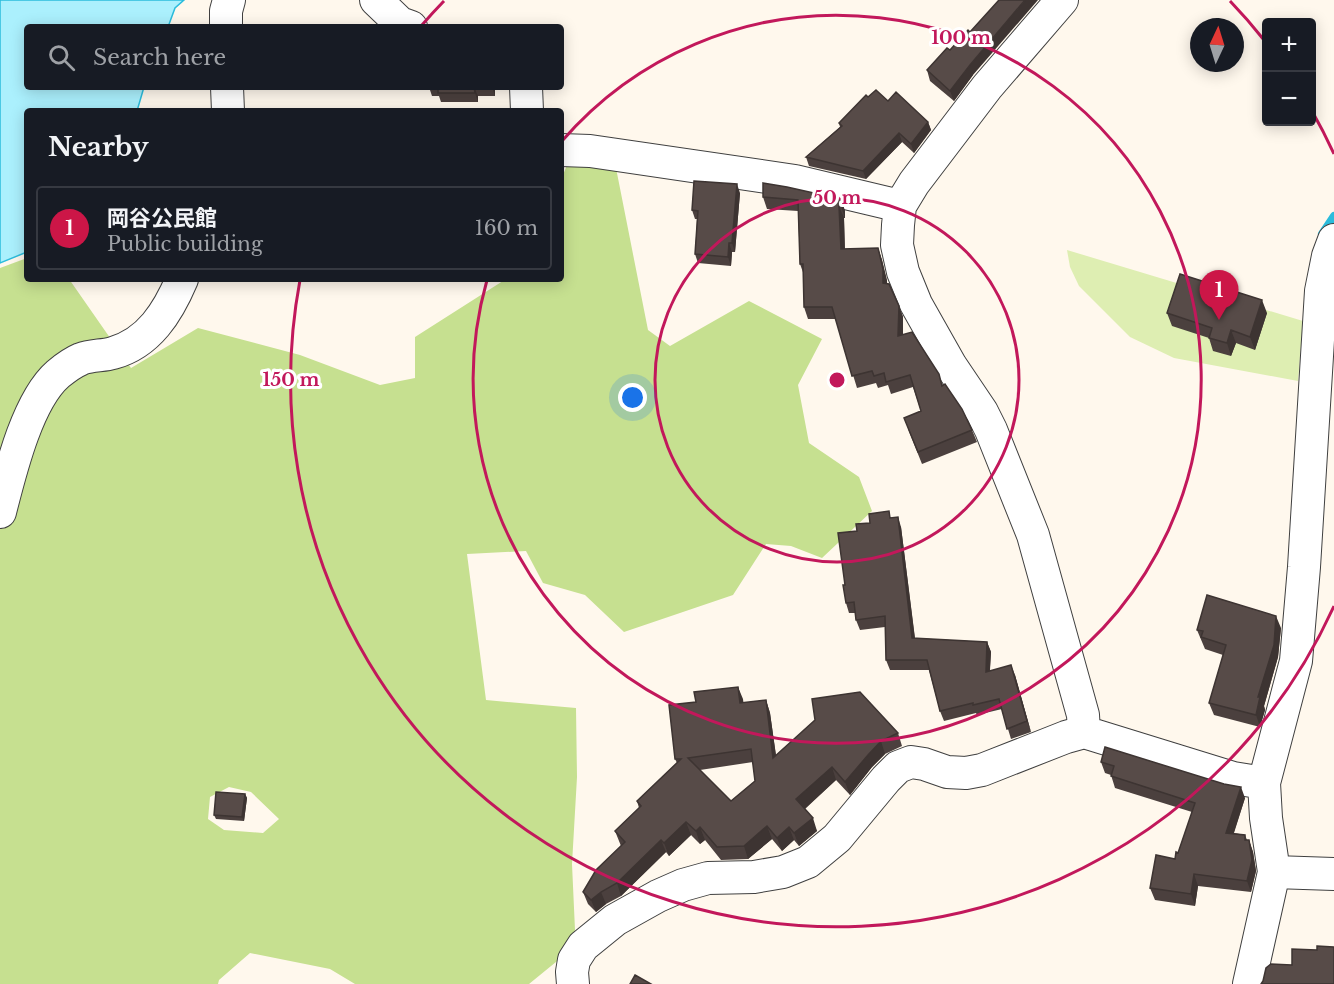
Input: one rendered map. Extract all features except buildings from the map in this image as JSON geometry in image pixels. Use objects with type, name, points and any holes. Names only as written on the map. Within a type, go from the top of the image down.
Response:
[{"type":"street","points":[[225,24],[229,0]]},
{"type":"street","points":[[376,0],[403,24]]},
{"type":"street","points":[[1062,0],[987,87],[914,183],[900,206],[897,245],[903,272],[916,304],[951,366],[982,411],[1033,535],[1083,715],[1084,732]]},
{"type":"street","points":[[227,90],[228,108]]},
{"type":"street","points":[[526,90],[527,108]]},
{"type":"street","points":[[564,150],[590,151],[795,181],[900,206]]},
{"type":"street","points":[[1250,984],[1273,878],[1264,783],[1296,661],[1304,567],[1322,473],[1321,291],[1332,251]]},
{"type":"street","points":[[0,512],[26,426],[41,393],[58,374],[81,359],[114,353],[140,341],[160,321],[180,282]]},
{"type":"street","points":[[573,984],[574,960],[584,946],[615,920],[683,885],[708,878],[754,877],[783,872],[808,862],[837,838],[898,767],[911,762],[947,772],[966,773],[982,770],[1084,732],[1233,778],[1264,783]]},
{"type":"street","points":[[1273,878],[1334,874]]},
{"type":"green space","points":[[567,165],[616,168],[648,330],[670,346],[749,301],[822,339],[798,385],[809,443],[859,477],[872,511],[822,558],[791,546],[766,544],[733,595],[624,632],[585,595],[543,583],[526,551],[467,554],[486,700],[576,708],[577,777],[572,864],[575,930],[567,953],[529,984],[355,984],[330,969],[250,953],[219,980],[218,984],[0,984],[0,268],[24,259],[24,282],[71,282],[131,368],[198,328],[300,355],[380,385],[415,378],[415,337],[501,282],[564,282],[564,172]],"holes":[[[229,787],[251,792],[279,819],[263,833],[224,830],[208,819],[210,797]]]},
{"type":"green space","points":[[1067,250],[1303,321],[1298,381],[1174,358],[1130,337],[1079,286],[1070,267]]},
{"type":"water","points":[[0,0],[184,0],[175,8],[169,24],[24,24],[24,90],[143,90],[138,108],[24,108],[24,253],[0,263]]},
{"type":"waterway","points":[[1322,234],[1334,216]]},
{"type":"place","name":"岡谷公民館","points":[[1219,320]]}]
